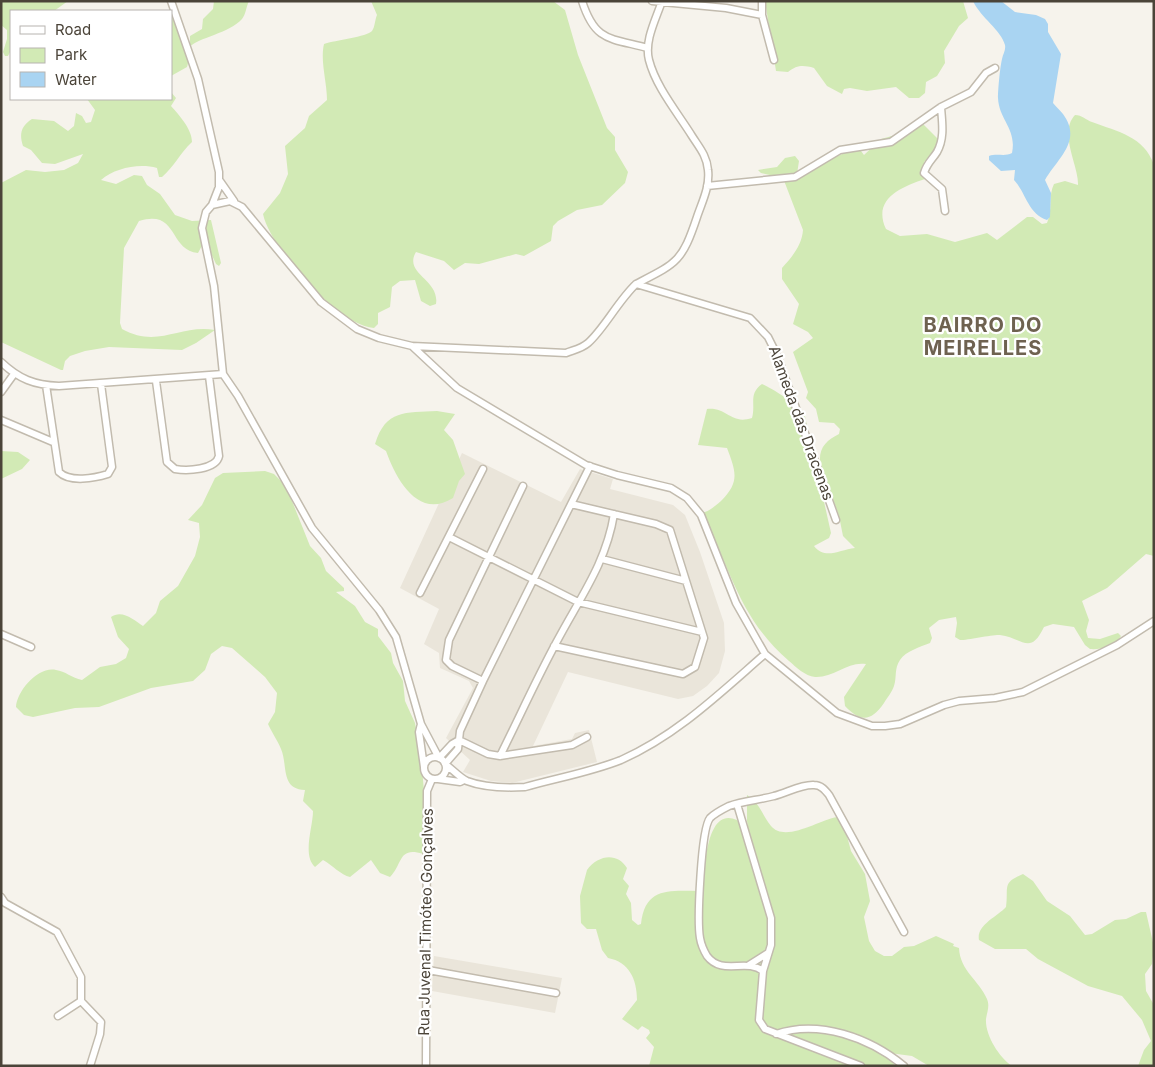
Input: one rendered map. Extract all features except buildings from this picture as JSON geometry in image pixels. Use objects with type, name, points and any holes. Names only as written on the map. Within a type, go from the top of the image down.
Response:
[{"type":"street","points":[[171,1],[201,92],[220,181],[234,202],[254,221],[321,302],[357,329],[412,346],[566,353],[579,349],[588,343],[624,295],[636,284],[669,267],[681,256],[692,232],[707,186],[706,161],[654,74],[649,60],[648,48],[662,2]]},
{"type":"street","points":[[582,1],[587,18],[598,33],[648,48]]},
{"type":"street","points":[[652,1],[762,14]]},
{"type":"street","points":[[762,1],[762,14],[774,60]]},
{"type":"street","points":[[707,186],[802,174],[828,155],[840,150],[891,142],[941,107],[971,92],[986,73],[995,68]]},
{"type":"street","points":[[941,107],[942,138],[937,152],[926,165],[924,173],[942,189],[945,211]]},
{"type":"street","points":[[220,181],[212,205],[206,212],[202,228],[214,286],[223,374],[238,396],[312,528],[379,610],[393,631],[402,654],[421,724],[439,758],[445,764],[464,780],[498,788],[525,787],[619,760],[644,748],[701,711],[765,654]]},
{"type":"street","points":[[212,205],[222,201],[234,202]]},
{"type":"street","name":"Alameda das Dracenas","points":[[636,284],[724,309],[750,318],[758,324],[768,337],[777,355],[836,520]]},
{"type":"street","points":[[412,346],[457,388],[590,466],[617,476],[671,488],[694,504],[710,533],[742,615],[765,654],[837,713],[872,726],[900,724],[958,701],[995,698],[1024,692],[1117,644],[1154,621]]},
{"type":"street","points":[[1,362],[24,380],[46,385],[156,381],[223,374]]},
{"type":"street","points":[[1,392],[14,374]]},
{"type":"street","points":[[156,381],[167,462],[171,468],[191,470],[213,464],[218,460],[220,450],[209,376]]},
{"type":"street","points":[[46,385],[57,467],[61,475],[78,478],[104,475],[111,471],[111,448],[101,384]]},
{"type":"street","points":[[1,420],[53,442]]},
{"type":"street","points":[[435,779],[445,773],[445,764],[458,749],[460,731],[482,681],[590,466]]},
{"type":"street","points":[[420,592],[483,469]]},
{"type":"street","points":[[482,681],[452,666],[446,660],[449,640],[523,486]]},
{"type":"street","points":[[554,646],[683,674],[695,667],[702,651],[704,638],[670,530],[656,524],[571,504]]},
{"type":"street","points":[[500,756],[554,646],[602,559],[610,538],[614,514]]},
{"type":"street","points":[[449,537],[578,602],[702,632]]},
{"type":"street","points":[[602,559],[686,581]]},
{"type":"street","points":[[1,634],[31,647]]},
{"type":"street","points":[[421,724],[419,732],[425,773],[435,779],[460,782],[464,780]]},
{"type":"street","points":[[459,740],[488,754],[500,756],[572,745],[587,737]]},
{"type":"street","points":[[424,767],[430,759],[439,758],[452,744],[459,740]]},
{"type":"street","name":"Rua Juvenal Timóteo Gonçalves","points":[[426,1066],[428,790],[435,779]]},
{"type":"street","points":[[763,971],[757,967],[731,968],[713,962],[702,947],[700,938],[706,828],[711,817],[721,810],[737,804],[774,796],[806,786],[813,785],[822,788],[829,795],[904,932]]},
{"type":"street","points":[[737,804],[771,918],[772,930],[769,952],[763,971],[759,1020],[765,1029],[776,1034],[861,1066]]},
{"type":"street","points":[[1,897],[5,902],[57,932],[81,977],[81,1001],[99,1017],[102,1025],[90,1066]]},
{"type":"street","points":[[748,966],[769,952]]},
{"type":"street","points":[[428,970],[556,994]]},
{"type":"street","points":[[58,1016],[81,1001]]},
{"type":"street","points":[[776,1034],[787,1030],[810,1028],[853,1037],[872,1044],[904,1066]]},
{"type":"shaded area","points":[[462,453],[561,502],[580,469],[613,479],[610,489],[673,505],[685,515],[700,552],[724,623],[725,651],[719,673],[707,686],[693,696],[678,699],[568,672],[533,746],[572,739],[575,733],[589,730],[597,762],[512,783],[491,781],[463,772],[470,760],[446,738],[473,688],[469,681],[440,668],[439,653],[424,644],[439,609],[400,588]]},
{"type":"shaded area","points":[[434,956],[562,978],[555,1013],[432,991]]},
{"type":"green space","points":[[1,1],[68,1],[55,10],[10,10],[10,52],[8,56],[5,56],[3,52],[7,39],[7,30],[1,25]]},
{"type":"green space","points":[[214,1],[249,1],[242,19],[237,24],[190,47],[190,36],[202,29],[203,19],[213,9]]},
{"type":"green space","points":[[371,1],[553,1],[565,10],[578,55],[607,128],[615,137],[615,150],[628,172],[625,183],[602,205],[577,210],[558,221],[553,226],[551,241],[524,256],[516,254],[479,264],[465,263],[454,270],[444,261],[416,252],[413,260],[414,266],[433,288],[436,295],[436,304],[430,306],[421,301],[415,280],[400,281],[392,287],[390,307],[378,313],[378,324],[374,328],[359,324],[342,314],[308,283],[278,246],[268,229],[263,214],[280,193],[288,174],[285,146],[305,128],[309,116],[327,100],[323,57],[324,44],[364,35],[372,31],[377,15]]},
{"type":"green space","points":[[765,1],[963,1],[968,18],[959,26],[944,51],[945,63],[937,76],[926,82],[925,93],[919,98],[909,98],[896,87],[867,91],[850,88],[844,89],[842,94],[827,86],[814,68],[800,66],[788,72],[776,71]]},
{"type":"green space","points":[[172,14],[189,60],[187,67],[172,75]]},
{"type":"green space","points":[[172,93],[176,98],[171,106],[190,132],[192,142],[170,169],[162,177],[159,177],[157,168],[135,166],[113,172],[101,180],[116,184],[134,175],[142,176],[147,185],[160,194],[175,215],[192,221],[211,220],[221,263],[219,266],[216,264],[205,240],[198,253],[188,250],[182,245],[167,225],[161,221],[152,219],[139,221],[124,248],[120,323],[122,329],[135,335],[147,337],[158,337],[191,330],[215,330],[182,350],[109,347],[85,351],[70,356],[65,361],[63,370],[61,370],[1,342],[1,183],[26,170],[45,172],[64,170],[78,163],[83,154],[55,164],[42,163],[31,150],[23,146],[21,134],[25,124],[32,119],[54,121],[68,131],[74,126],[76,113],[82,116],[86,123],[91,122],[95,110],[88,100],[172,100]]},
{"type":"green space","points":[[1075,115],[1120,132],[1137,141],[1150,155],[1154,165],[1154,556],[1146,554],[1107,588],[1082,601],[1089,620],[1086,631],[1088,638],[1100,639],[1118,633],[1121,636],[1111,645],[1099,649],[1090,649],[1085,645],[1074,627],[1053,624],[1044,627],[1039,636],[1030,643],[1000,635],[960,640],[955,637],[956,617],[939,620],[929,628],[932,638],[930,643],[909,652],[900,660],[895,683],[884,703],[875,714],[870,717],[861,717],[845,706],[844,697],[866,664],[853,665],[822,677],[815,677],[804,673],[789,661],[758,628],[747,610],[702,513],[708,511],[721,501],[734,482],[733,464],[727,448],[698,445],[707,409],[714,409],[739,419],[752,418],[754,395],[762,384],[804,412],[831,533],[829,538],[814,546],[818,550],[828,553],[855,548],[843,536],[839,516],[820,462],[822,448],[839,434],[840,429],[834,423],[819,422],[816,409],[806,398],[808,392],[793,352],[813,338],[808,332],[793,324],[799,304],[782,279],[782,268],[799,246],[803,230],[783,178],[761,173],[758,170],[777,167],[785,158],[795,156],[799,161],[797,174],[858,147],[864,155],[881,139],[899,134],[922,123],[942,143],[940,149],[924,162],[925,179],[898,190],[886,202],[883,210],[883,219],[886,229],[900,236],[927,234],[955,242],[987,233],[997,240],[1027,217],[1033,217],[1042,224],[1047,223],[1054,184],[1065,181],[1078,185],[1068,131],[1070,122]]},
{"type":"green space","points":[[437,411],[455,414],[444,430],[453,440],[465,474],[459,481],[453,498],[440,503],[429,504],[419,500],[410,493],[402,484],[386,451],[375,444],[385,424],[398,415]]},
{"type":"green space","points":[[1,451],[18,452],[30,460],[22,469],[1,479]]},
{"type":"green space","points":[[265,471],[274,474],[281,481],[290,496],[310,546],[321,558],[326,571],[344,588],[344,591],[336,592],[355,606],[365,622],[378,629],[378,636],[391,653],[393,663],[403,681],[405,701],[415,723],[421,757],[426,814],[423,854],[409,852],[405,854],[390,877],[380,873],[371,860],[350,877],[323,860],[315,867],[311,862],[309,840],[313,811],[303,801],[305,790],[297,789],[288,781],[281,749],[268,724],[275,712],[277,693],[265,677],[232,648],[222,646],[211,654],[205,670],[193,681],[151,688],[99,707],[75,708],[33,717],[24,715],[16,707],[24,687],[42,672],[49,670],[59,671],[82,680],[100,667],[116,664],[126,658],[129,649],[118,637],[111,617],[119,614],[124,615],[143,626],[156,613],[160,601],[178,586],[195,556],[200,537],[199,523],[188,520],[202,505],[215,478],[223,473]]},
{"type":"green space","points":[[747,795],[758,805],[771,826],[777,831],[785,832],[803,829],[837,817],[847,836],[851,851],[865,874],[870,901],[864,917],[869,941],[875,951],[884,956],[892,956],[904,947],[914,946],[936,936],[959,948],[960,956],[966,969],[984,992],[987,999],[986,1025],[990,1039],[1012,1066],[929,1066],[912,1056],[882,1052],[896,1066],[854,1066],[847,1064],[849,1066],[649,1066],[654,1047],[646,1038],[650,1033],[649,1030],[642,1026],[638,1030],[622,1019],[637,1000],[633,979],[621,963],[608,958],[602,950],[596,929],[587,929],[581,923],[580,896],[587,870],[596,861],[607,857],[618,859],[623,863],[627,868],[623,879],[629,886],[626,894],[631,903],[632,920],[638,925],[641,924],[643,912],[648,903],[661,893],[670,891],[700,891],[708,844],[712,832],[718,823],[726,818],[737,820],[751,843],[747,821]]},
{"type":"green space","points":[[1023,874],[1033,881],[1047,901],[1070,916],[1085,935],[1092,934],[1115,920],[1126,919],[1141,912],[1146,912],[1154,947],[1152,964],[1145,974],[1146,991],[1154,1005],[1154,1066],[1138,1066],[1144,1050],[1151,1041],[1142,1020],[1122,996],[1088,986],[1038,959],[1026,949],[995,949],[979,940],[979,935],[984,926],[1006,907],[1007,886],[1011,880]]},
{"type":"water","points":[[973,1],[1001,1],[1015,12],[1036,15],[1045,19],[1048,24],[1048,32],[1061,54],[1053,103],[1063,114],[1070,133],[1066,149],[1045,180],[1051,193],[1050,217],[1047,220],[1031,208],[1014,180],[1015,170],[1001,171],[989,160],[989,156],[1012,153],[1012,137],[1001,112],[998,98],[1005,45],[999,34]]},
{"type":"district","name":"BAIRRO DO MEIRELLES","points":[[983,336]]}]
